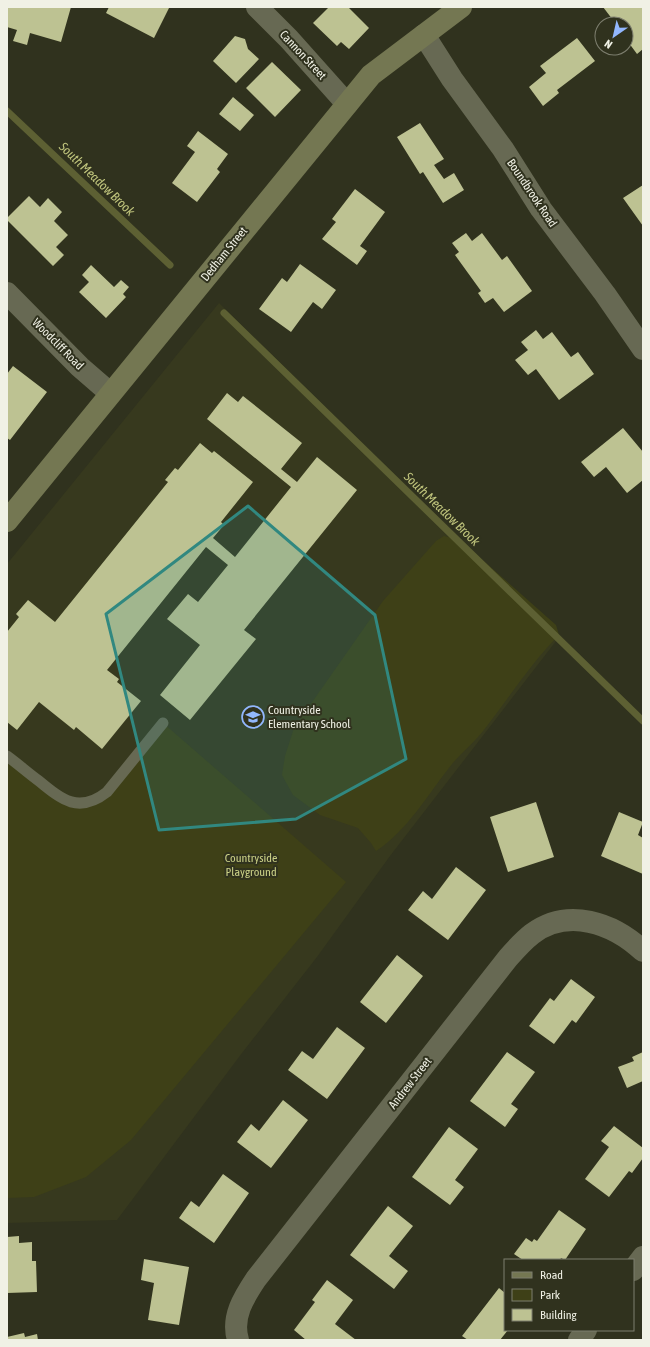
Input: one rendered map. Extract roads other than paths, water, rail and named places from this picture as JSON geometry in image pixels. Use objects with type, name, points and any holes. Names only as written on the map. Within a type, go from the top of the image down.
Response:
[{"type":"main road","name":"Dedham Street","points":[[7,521],[110,393],[371,76],[461,7]]},
{"type":"street","name":"Cannon Street","points":[[257,7],[289,39],[347,104]]},
{"type":"street","name":"Boundbrook Road","points":[[424,35],[452,79],[503,149],[541,209],[642,346]]},
{"type":"street","name":"Woodcliff Road","points":[[7,293],[80,367],[110,393]]},
{"type":"street","name":"Andrew Street","points":[[238,1340],[236,1334],[236,1320],[238,1313],[247,1293],[256,1279],[508,958],[531,934],[546,926],[561,921],[576,919],[606,927],[621,934],[636,944],[643,951]]},
{"type":"street","points":[[634,1269],[643,1257]]},
{"type":"street","points":[[579,1340],[585,1331]]},
{"type":"lane","points":[[7,756],[56,795],[66,801],[77,804],[88,803],[98,799],[107,792],[163,723]]},
{"type":"waterway","name":"South Meadow Brook","points":[[7,111],[170,265]]},
{"type":"waterway","name":"South Meadow Brook","points":[[224,313],[643,721]]},
{"type":"place","name":"Countryside Elementary School","points":[[253,717]]},
{"type":"park label","name":"Countryside Playground","points":[[251,865]]}]
